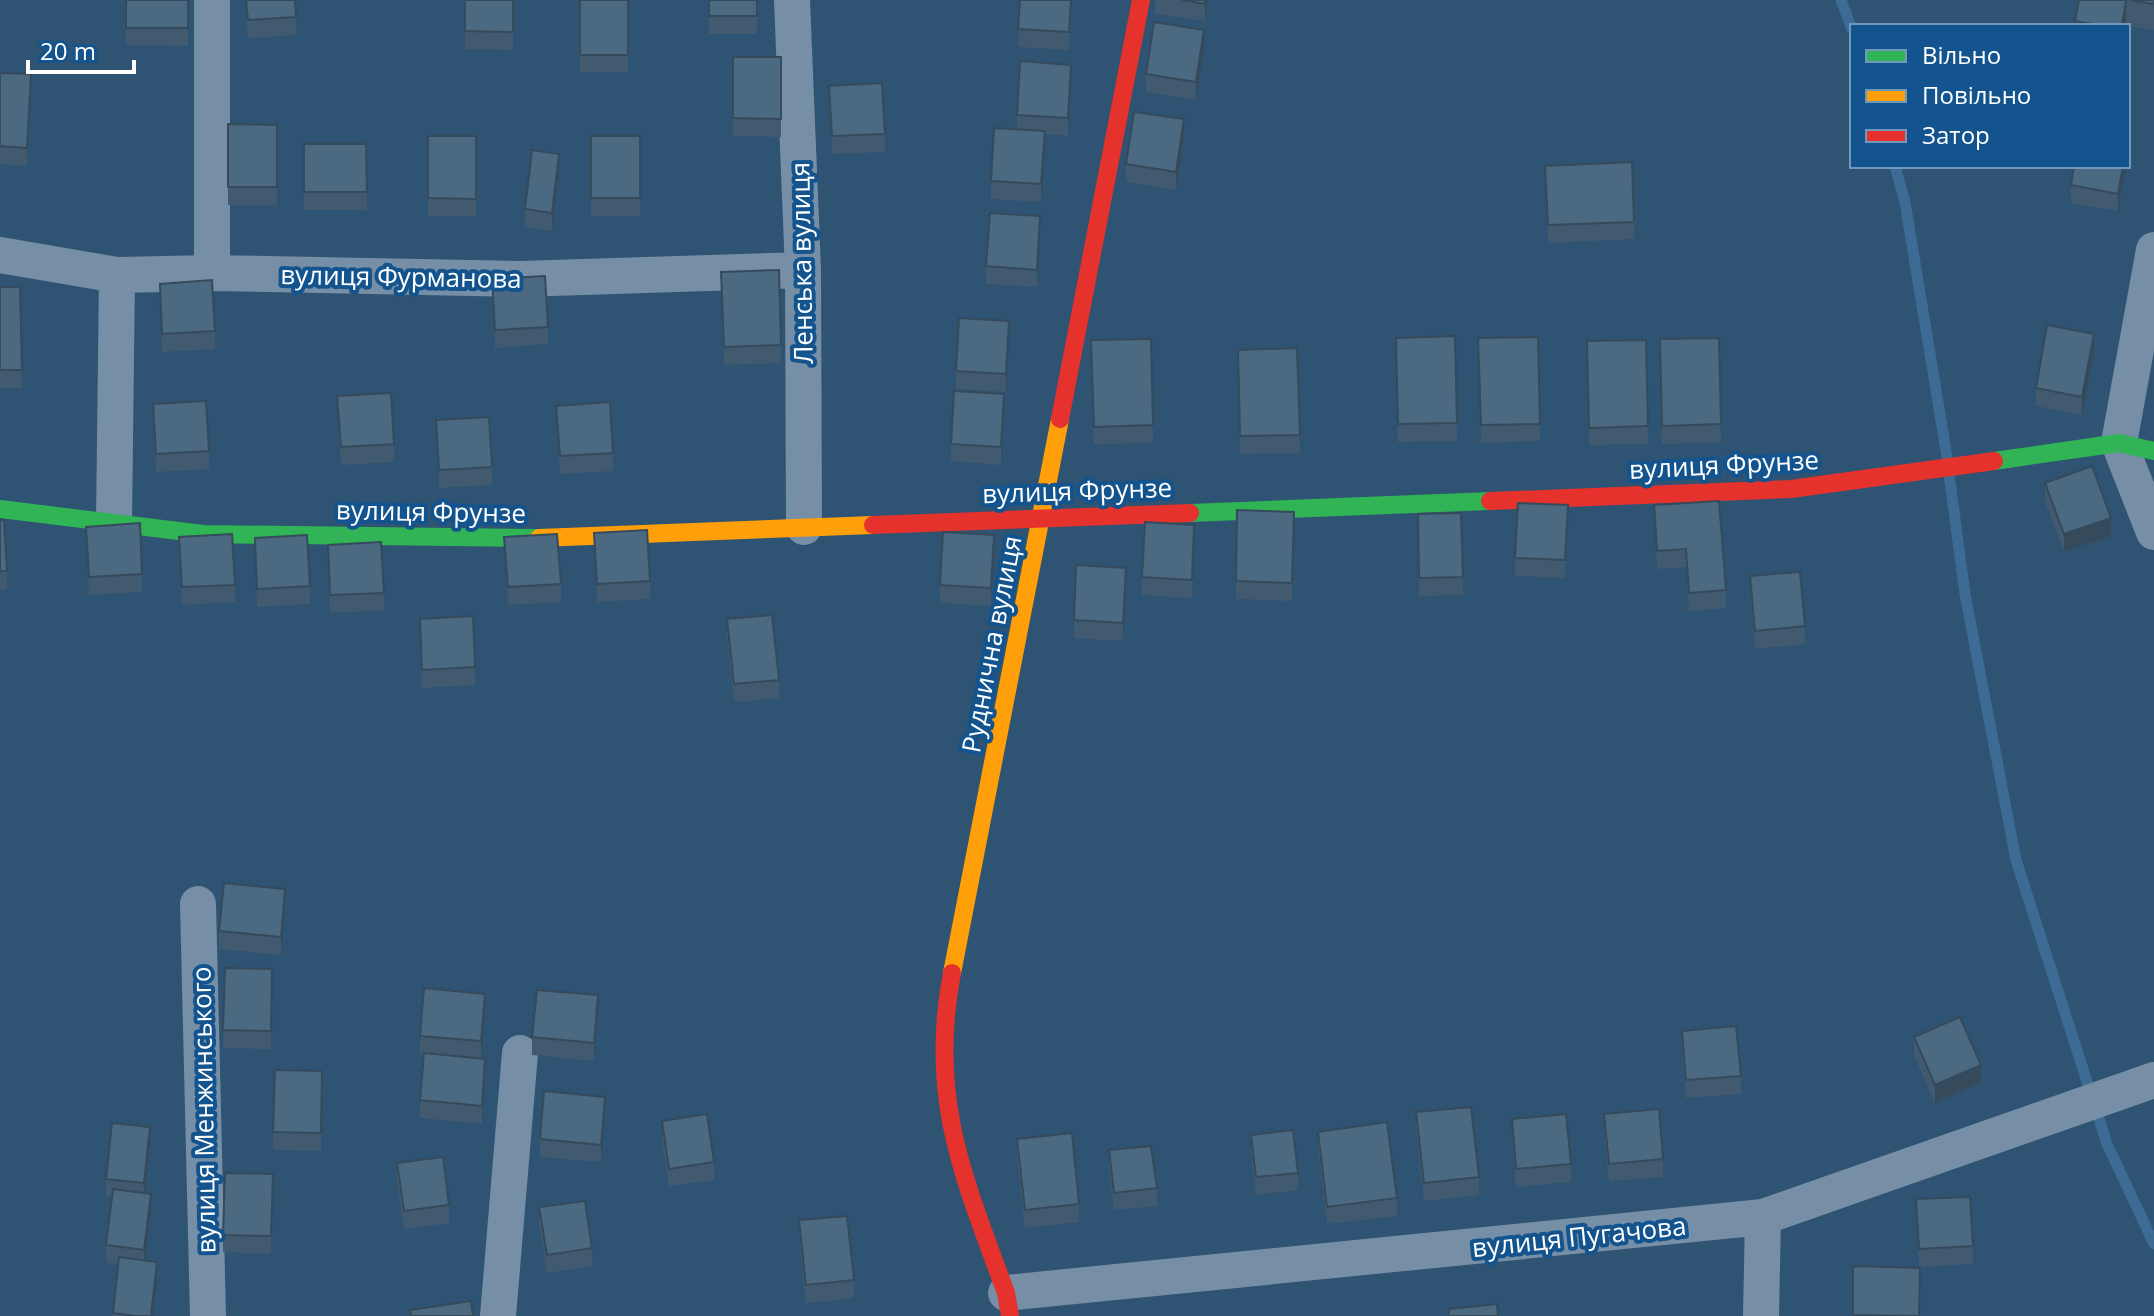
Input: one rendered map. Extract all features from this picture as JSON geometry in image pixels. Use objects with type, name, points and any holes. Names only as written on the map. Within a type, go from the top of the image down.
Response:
[{"type":"street","points":[[212,0],[212,273]]},
{"type":"street","name":"Ленська вулиця","points":[[792,0],[803,270],[804,527]]},
{"type":"street","name":"Руднична вулиця","points":[[1008,1304],[957,1158],[943,1082],[946,1004],[1141,0]]},
{"type":"street","points":[[2154,250],[2119,443],[2154,532]]},
{"type":"street","name":"вулиця Фурманова","points":[[0,255],[117,275],[212,273],[520,279],[803,270]]},
{"type":"street","points":[[114,523],[117,275]]},
{"type":"street","name":"вулиця Фрунзе","points":[[0,509],[203,534],[542,538],[1791,489],[2119,443],[2154,451]]},
{"type":"street","name":"вулиця Менжинського","points":[[198,904],[208,1316]]},
{"type":"street","points":[[498,1316],[520,1053]]},
{"type":"street","name":"вулиця Пугачова","points":[[1008,1304],[1763,1217],[2154,1080]]},
{"type":"street","points":[[1761,1316],[1763,1217]]},
{"type":"building","points":[[126,0],[188,0],[188,28],[126,28]]},
{"type":"building","points":[[246,0],[295,0],[296,17],[248,20]]},
{"type":"building","points":[[465,0],[513,0],[513,32],[465,31]]},
{"type":"building","points":[[580,0],[628,0],[628,55],[580,55]]},
{"type":"building","points":[[709,0],[757,0],[757,16],[709,16]]},
{"type":"building","points":[[1020,0],[1071,0],[1069,32],[1018,29]]},
{"type":"building","points":[[1182,0],[1205,0],[1205,4]]},
{"type":"building","points":[[2079,0],[2126,0],[2122,24],[2075,21]]},
{"type":"building","points":[[2130,0],[2154,0],[2154,4]]},
{"type":"building","points":[[1154,22],[1204,30],[1196,82],[1146,74]]},
{"type":"building","points":[[733,57],[781,57],[781,119],[733,118]]},
{"type":"building","points":[[1020,61],[1071,65],[1068,118],[1017,115]]},
{"type":"building","points":[[0,73],[31,74],[27,148],[0,146]]},
{"type":"building","points":[[882,83],[885,134],[832,136],[829,86]]},
{"type":"building","points":[[1134,112],[1184,119],[1176,172],[1126,164]]},
{"type":"building","points":[[228,124],[277,125],[277,187],[228,187]]},
{"type":"building","points":[[994,128],[1045,131],[1041,184],[991,181]]},
{"type":"building","points":[[428,136],[476,136],[476,199],[428,198]]},
{"type":"building","points":[[591,136],[640,136],[640,198],[591,198]]},
{"type":"building","points":[[304,144],[366,144],[367,192],[304,192]]},
{"type":"building","points":[[532,150],[559,154],[552,213],[525,209]]},
{"type":"building","points":[[1632,162],[1634,222],[1548,225],[1545,166]]},
{"type":"building","points":[[2074,168],[2123,168],[2118,194],[2071,185]]},
{"type":"building","points":[[990,213],[1040,216],[1037,270],[986,266]]},
{"type":"building","points":[[779,270],[781,345],[724,347],[721,272]]},
{"type":"building","points":[[545,276],[548,327],[495,330],[492,279]]},
{"type":"building","points":[[212,280],[215,331],[162,334],[160,284]]},
{"type":"building","points":[[0,287],[20,287],[22,370],[0,370]]},
{"type":"building","points":[[959,318],[1009,321],[1006,374],[956,371]]},
{"type":"building","points":[[2047,325],[2094,334],[2082,397],[2036,388]]},
{"type":"building","points":[[1455,336],[1457,423],[1398,424],[1396,338]]},
{"type":"building","points":[[1538,337],[1540,424],[1481,425],[1478,338]]},
{"type":"building","points":[[1719,338],[1721,424],[1662,426],[1660,339]]},
{"type":"building","points":[[1151,339],[1153,425],[1094,427],[1091,340]]},
{"type":"building","points":[[1646,340],[1648,426],[1589,428],[1587,341]]},
{"type":"building","points":[[1297,348],[1300,435],[1240,436],[1238,350]]},
{"type":"building","points":[[954,391],[1004,394],[1001,447],[951,444]]},
{"type":"building","points":[[391,393],[394,444],[341,447],[337,396]]},
{"type":"building","points":[[206,401],[209,451],[156,454],[153,404]]},
{"type":"building","points":[[610,402],[613,453],[560,456],[556,406]]},
{"type":"building","points":[[489,417],[492,467],[439,470],[436,420]]},
{"type":"building","points":[[2092,466],[2111,518],[2064,534],[2045,483]]},
{"type":"building","points":[[1719,501],[1726,590],[1689,593],[1686,549],[1657,551],[1654,505]]},
{"type":"building","points":[[1518,503],[1568,505],[1565,560],[1515,558]]},
{"type":"building","points":[[1237,510],[1294,512],[1292,583],[1236,581]]},
{"type":"building","points":[[1461,513],[1463,577],[1419,578],[1418,514]]},
{"type":"building","points":[[0,520],[4,520],[7,571],[0,571]]},
{"type":"building","points":[[1145,522],[1194,525],[1192,580],[1142,577]]},
{"type":"building","points":[[140,523],[142,574],[89,577],[86,527]]},
{"type":"building","points":[[647,530],[650,581],[597,584],[594,533]]},
{"type":"building","points":[[943,532],[994,535],[991,588],[940,585]]},
{"type":"building","points":[[232,534],[235,585],[182,587],[179,537]]},
{"type":"building","points":[[557,534],[561,584],[508,587],[504,537]]},
{"type":"building","points":[[307,535],[310,586],[257,589],[255,538]]},
{"type":"building","points":[[381,542],[384,593],[330,595],[328,545]]},
{"type":"building","points":[[1076,565],[1126,568],[1123,623],[1074,620]]},
{"type":"building","points":[[1800,572],[1805,626],[1755,631],[1750,576]]},
{"type":"building","points":[[772,615],[779,680],[734,684],[727,619]]},
{"type":"building","points":[[473,616],[475,667],[422,670],[420,619]]},
{"type":"building","points":[[224,883],[285,889],[281,937],[219,931]]},
{"type":"building","points":[[225,968],[272,969],[271,1031],[223,1030]]},
{"type":"building","points":[[424,988],[485,994],[481,1041],[420,1036]]},
{"type":"building","points":[[537,990],[598,995],[594,1043],[532,1037]]},
{"type":"building","points":[[1960,1017],[1981,1065],[1935,1085],[1914,1037]]},
{"type":"building","points":[[1736,1026],[1741,1076],[1686,1080],[1682,1031]]},
{"type":"building","points":[[424,1053],[485,1059],[482,1106],[420,1100]]},
{"type":"building","points":[[275,1070],[322,1071],[321,1133],[273,1132]]},
{"type":"building","points":[[544,1091],[605,1097],[601,1145],[540,1139]]},
{"type":"building","points":[[1471,1107],[1479,1177],[1424,1183],[1416,1112]]},
{"type":"building","points":[[1659,1109],[1663,1159],[1609,1164],[1604,1114]]},
{"type":"building","points":[[707,1114],[714,1162],[669,1169],[662,1121]]},
{"type":"building","points":[[1566,1114],[1571,1164],[1516,1169],[1512,1119]]},
{"type":"building","points":[[1387,1122],[1397,1198],[1327,1207],[1318,1132]]},
{"type":"building","points":[[112,1123],[150,1127],[144,1183],[106,1179]]},
{"type":"building","points":[[1293,1130],[1298,1173],[1256,1177],[1251,1135]]},
{"type":"building","points":[[1072,1133],[1079,1204],[1025,1210],[1017,1139]]},
{"type":"building","points":[[1151,1146],[1157,1188],[1114,1193],[1109,1150]]},
{"type":"building","points":[[443,1157],[449,1205],[404,1211],[397,1163]]},
{"type":"building","points":[[225,1173],[273,1174],[271,1236],[223,1235]]},
{"type":"building","points":[[113,1189],[151,1194],[144,1250],[106,1245]]},
{"type":"building","points":[[1970,1197],[1973,1246],[1919,1249],[1916,1199]]},
{"type":"building","points":[[585,1201],[592,1248],[547,1255],[539,1207]]},
{"type":"building","points":[[847,1216],[854,1280],[806,1285],[799,1220]]},
{"type":"building","points":[[119,1257],[157,1262],[151,1316],[113,1313]]},
{"type":"building","points":[[1853,1266],[1920,1268],[1919,1316],[1853,1315]]},
{"type":"building","points":[[471,1301],[473,1316],[411,1316],[410,1310]]},
{"type":"building","points":[[1497,1304],[1498,1316],[1449,1316],[1449,1309]]},
{"type":"waterway","points":[[1841,0],[1850,24]]},
{"type":"waterway","points":[[1896,168],[1905,202],[1947,457]]},
{"type":"waterway","points":[[1949,474],[1965,594],[2016,860],[2107,1144],[2154,1244]]},
{"type":"traffic: fast","points":[[1994,461],[2119,443],[2154,451]]},
{"type":"traffic: fast","points":[[1190,513],[1490,501]]},
{"type":"traffic: fast","points":[[0,509],[203,534],[539,538]]},
{"type":"traffic: slow","points":[[952,973],[1060,419]]},
{"type":"traffic: slow","points":[[539,538],[873,525]]},
{"type":"traffic: jam","points":[[1060,419],[1141,0]]},
{"type":"traffic: jam","points":[[1490,501],[1791,489],[1994,461]]},
{"type":"traffic: jam","points":[[873,525],[1190,513]]},
{"type":"traffic: jam","points":[[952,973],[944,1060],[947,1099],[964,1174],[1006,1293],[1010,1316]]}]
